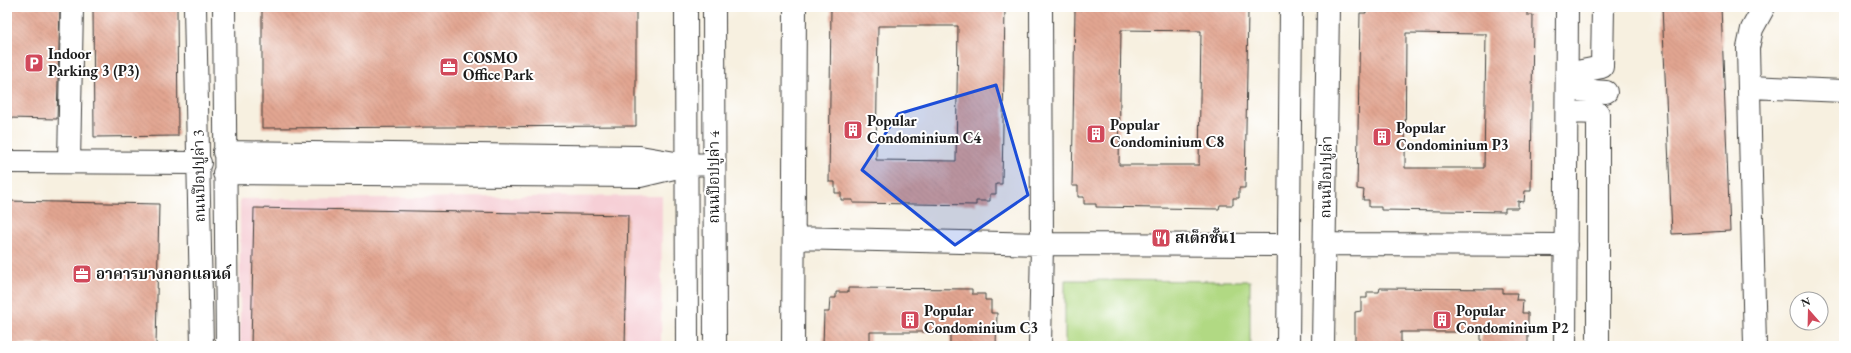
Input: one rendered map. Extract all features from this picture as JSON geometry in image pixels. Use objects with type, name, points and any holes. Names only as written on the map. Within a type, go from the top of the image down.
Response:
[{"type":"street","points":[[69,162],[72,7]]},
{"type":"street","name":"ถนนป๊อปปูล่า 3","points":[[195,7],[200,163],[202,346]]},
{"type":"street","name":"ถนนป๊อปปูล่า 3","points":[[224,7],[226,346]]},
{"type":"street","name":"ถนนป๊อปปูล่า 4","points":[[686,7],[687,346]]},
{"type":"street","name":"ถนนป๊อปปูล่า 4","points":[[714,7],[715,346]]},
{"type":"street","points":[[793,346],[795,7]]},
{"type":"street","points":[[1040,346],[1042,244],[1041,7]]},
{"type":"street","points":[[1288,346],[1291,7]]},
{"type":"street","name":"ถนนป๊อปปูล่า","points":[[1323,346],[1328,7]]},
{"type":"street","points":[[1565,346],[1567,7]]},
{"type":"street","points":[[1567,82],[1602,68],[1603,7]]},
{"type":"street","points":[[1755,346],[1748,48],[1752,29],[1764,7]]},
{"type":"street","points":[[1567,82],[1606,92]]},
{"type":"street","points":[[1749,87],[1844,91]]},
{"type":"street","points":[[1567,112],[1598,113],[1598,346]]},
{"type":"street","points":[[224,163],[640,157],[687,165],[714,164]]},
{"type":"street","points":[[7,162],[200,163]]},
{"type":"street","points":[[794,238],[1042,244],[1289,245]]},
{"type":"street","points":[[1325,244],[1566,245]]},
{"type":"highlighted area","points":[[996,85],[1028,195],[955,245],[862,170],[898,114]]},
{"type":"shaded area","points":[[662,196],[661,346],[240,346],[240,199]]},
{"type":"green space","points":[[1065,280],[1250,281],[1250,346],[1065,346]]},
{"type":"building","name":"Indoor Parking 3 (P3)","points":[[7,7],[60,7],[57,119],[7,118]]},
{"type":"building","points":[[93,7],[177,7],[178,136],[94,137]]},
{"type":"building","name":"COSMO Office Park","points":[[262,7],[636,7],[636,126],[262,128]]},
{"type":"building","name":"Popular Condominium C4","points":[[831,7],[1005,8],[1002,184],[996,184],[996,194],[990,194],[990,201],[976,201],[976,205],[853,203],[853,200],[841,200],[841,193],[835,193],[835,182],[829,182]],"holes":[[[878,26],[958,26],[956,161],[876,160]]]},
{"type":"building","name":"Popular Condominium C8","points":[[1081,7],[1242,7],[1242,11],[1248,11],[1245,188],[1239,188],[1239,198],[1233,198],[1233,205],[1220,205],[1219,209],[1096,207],[1096,204],[1084,204],[1084,197],[1078,197],[1078,186],[1072,186],[1075,10],[1081,10]],"holes":[[[1121,30],[1201,31],[1199,165],[1119,165]]]},
{"type":"building","name":"Popular Condominium P3","points":[[1366,7],[1527,7],[1527,15],[1533,15],[1531,191],[1525,191],[1524,202],[1518,201],[1518,208],[1505,208],[1505,212],[1381,210],[1381,207],[1369,207],[1369,200],[1363,200],[1364,190],[1357,189],[1360,13],[1366,13]],"holes":[[[1406,33],[1486,34],[1484,168],[1405,168]]]},
{"type":"building","points":[[1662,7],[1721,7],[1730,231],[1672,234]]},
{"type":"building","name":"อาคารบางกอกแลนด์","points":[[7,201],[159,204],[156,346],[7,344]]},
{"type":"building","points":[[254,208],[628,215],[625,346],[251,346]]},
{"type":"building","name":"Popular Condominium C3","points":[[848,288],[972,289],[972,294],[985,294],[985,300],[991,300],[991,313],[997,313],[996,346],[950,346],[950,332],[870,332],[870,346],[823,346],[824,312],[829,312],[830,298],[836,298],[836,292],[848,292]]},
{"type":"building","name":"Popular Condominium P2","points":[[1380,288],[1503,289],[1503,293],[1517,293],[1516,300],[1523,300],[1522,313],[1528,313],[1528,346],[1481,346],[1481,332],[1401,332],[1401,346],[1355,346],[1355,312],[1361,311],[1361,298],[1367,298],[1367,292],[1379,292]]},
{"type":"place","name":"Indoor Parking 3 (P3)","points":[[34,63]]},
{"type":"place","name":"COSMO Office Park","points":[[449,67]]},
{"type":"place","name":"Popular Condominium C4","points":[[853,130]]},
{"type":"place","name":"Popular Condominium C8","points":[[1096,134]]},
{"type":"place","name":"Popular Condominium P3","points":[[1382,137]]},
{"type":"place","name":"สเต็กชั้น1","points":[[1161,238]]},
{"type":"place","name":"อาคารบางกอกแลนด์","points":[[82,274]]},
{"type":"place","name":"Popular Condominium C3","points":[[910,320]]},
{"type":"place","name":"Popular Condominium P2","points":[[1442,320]]}]
